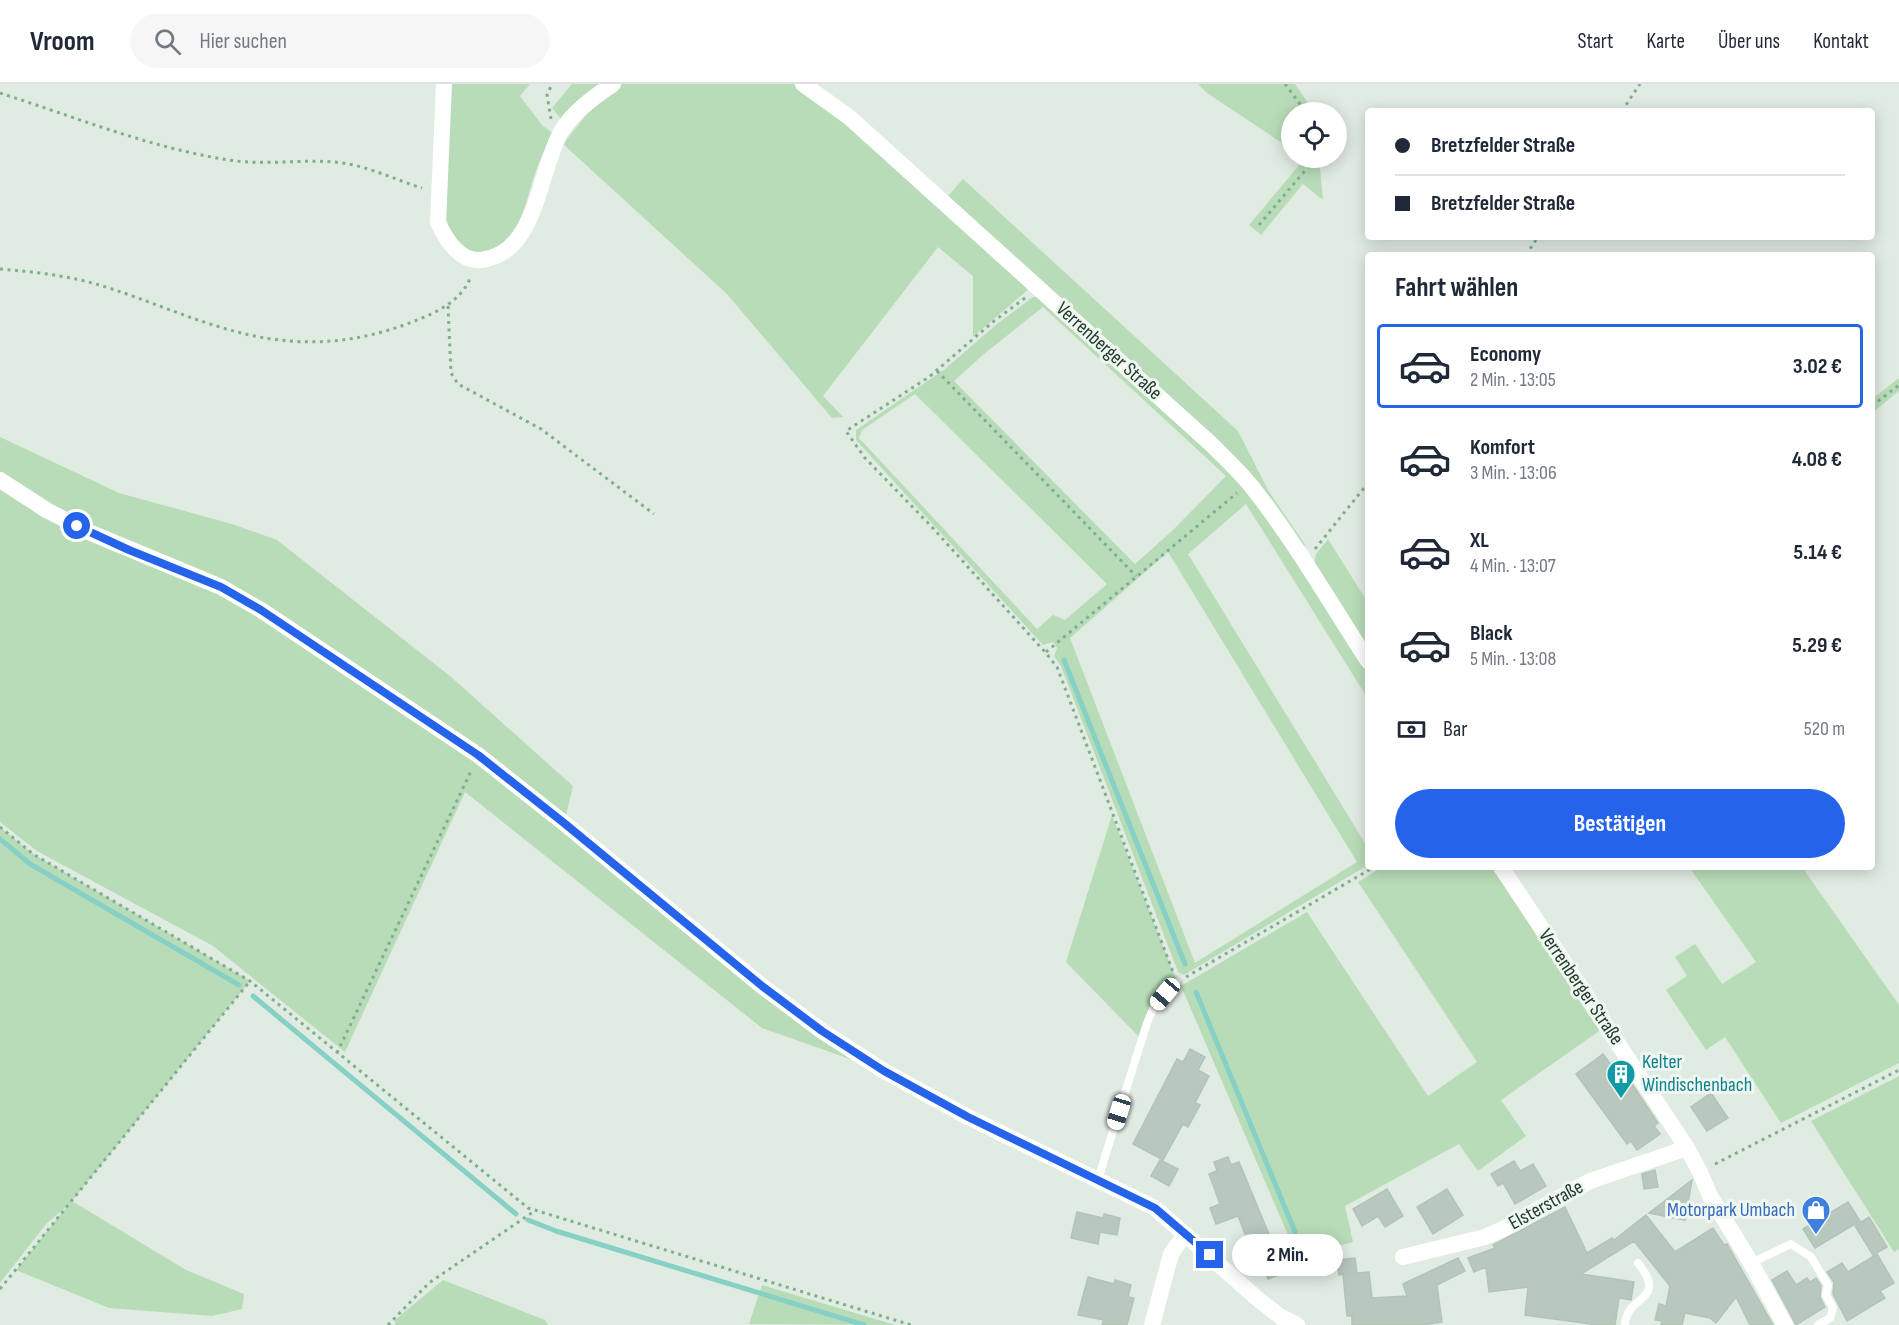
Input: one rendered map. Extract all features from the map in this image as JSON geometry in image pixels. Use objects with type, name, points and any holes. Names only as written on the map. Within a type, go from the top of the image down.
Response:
[{"type":"street","points":[[444,84],[438,223],[455,250],[477,260],[493,258],[508,249],[522,234],[531,216],[545,170],[563,129],[592,99],[614,84]]},
{"type":"street","name":"Verrenberger Straße","points":[[803,84],[849,117],[1211,444],[1252,487],[1365,656]]},
{"type":"street","points":[[0,480],[48,511],[91,533],[221,587],[261,610],[478,755],[762,986],[822,1031],[884,1071],[968,1117],[1155,1208],[1259,1300],[1281,1317],[1297,1325]]},
{"type":"street","name":"Verrenberger Straße","points":[[1503,870],[1687,1148],[1710,1196],[1785,1325]]},
{"type":"street","name":"Elsterstraße","points":[[1403,1257],[1485,1237],[1590,1180],[1687,1148]]},
{"type":"street","points":[[1152,1325],[1171,1254],[1185,1234]]},
{"type":"lane","points":[[1098,1179],[1147,1023],[1154,1007],[1177,982]]},
{"type":"lane","points":[[1751,1263],[1791,1244],[1811,1257],[1828,1285],[1826,1295],[1833,1308],[1830,1318],[1818,1325]]},
{"type":"lane","points":[[1625,1325],[1630,1311],[1649,1291],[1651,1283],[1648,1274],[1638,1263]]},
{"type":"path","points":[[552,84],[547,95],[549,118],[563,129]]},
{"type":"path","points":[[1285,84],[1298,102]]},
{"type":"path","points":[[1624,108],[1640,84]]},
{"type":"path","points":[[0,93],[142,139],[198,154],[231,160],[319,161],[346,164],[439,194]]},
{"type":"path","points":[[1259,225],[1307,168]]},
{"type":"path","points":[[0,269],[73,278],[101,285],[221,328],[272,340],[314,343],[355,340],[426,317],[447,306],[467,288],[477,260]]},
{"type":"path","points":[[1039,288],[994,321],[937,371],[846,431],[865,458],[938,533],[1057,667],[1177,982],[1369,870]]},
{"type":"path","points":[[447,306],[450,373],[458,384],[541,429],[654,514]]},
{"type":"path","points":[[937,371],[1136,576]]},
{"type":"path","points":[[1875,404],[1899,385]]},
{"type":"path","points":[[1045,652],[1240,490],[1252,487]]},
{"type":"path","points":[[1304,562],[1365,487]]},
{"type":"path","points":[[337,1053],[478,755]]},
{"type":"path","points":[[0,828],[33,854],[250,981],[528,1208],[911,1325]]},
{"type":"path","points":[[0,1289],[146,1112],[250,981]]},
{"type":"path","points":[[1700,1172],[1899,1070]]},
{"type":"path","points":[[388,1325],[429,1283],[536,1210]]},
{"type":"green space","points":[[450,84],[530,84],[520,96],[542,125],[554,134],[539,164],[518,224],[511,235],[501,244],[488,250],[471,253],[451,234],[446,218]]},
{"type":"green space","points":[[572,84],[602,84],[563,121],[552,108]]},
{"type":"green space","points":[[621,84],[794,84],[844,122],[1030,288],[973,337],[973,276],[938,247],[823,396],[843,417],[832,418],[727,294],[563,144],[598,100]]},
{"type":"green space","points":[[1198,84],[1295,84],[1307,102],[1281,102],[1281,142],[1207,93]]},
{"type":"green space","points":[[1297,168],[1320,168],[1323,200],[1303,184],[1261,235],[1249,225]]},
{"type":"green space","points":[[963,179],[1238,431],[1268,490],[1306,546],[1300,545],[1258,486],[948,196]]},
{"type":"green space","points":[[1033,297],[1040,297],[1209,449],[1250,495],[1297,562],[1365,668],[1365,694],[1246,504],[1188,554],[1365,843],[1365,867],[1184,975],[1178,972],[1061,666],[1054,656],[1057,648],[1053,642],[1043,645],[856,440],[856,430],[945,369],[997,324]],"holes":[[[1043,307],[1226,476],[1173,530],[1135,564],[954,381]],[[915,394],[1107,584],[1065,620],[1053,615],[1037,629],[859,438],[862,430]],[[1168,552],[1357,862],[1195,963],[1070,638]]]},
{"type":"green space","points":[[1899,378],[1899,391],[1875,411],[1875,397]]},
{"type":"green space","points":[[0,437],[119,493],[232,524],[277,540],[450,676],[573,786],[564,823],[884,1071],[762,1028],[465,792],[345,1052],[213,946],[37,851],[0,822]]},
{"type":"green space","points":[[1328,539],[1365,598],[1365,644],[1314,565],[1316,554]]},
{"type":"green space","points":[[1112,815],[1177,982],[1165,994],[1142,1040],[1066,962]]},
{"type":"green space","points":[[0,827],[33,854],[250,981],[72,1201],[186,1270],[244,1294],[242,1309],[212,1316],[109,1308],[16,1270],[68,1205],[46,1224],[0,1283]]},
{"type":"green space","points":[[1377,870],[1496,870],[1602,1029],[1501,1100],[1526,1136],[1478,1171],[1459,1144],[1345,1206],[1353,1242],[1297,1256],[1181,986],[1307,912],[1428,1096],[1477,1062],[1358,882]]},
{"type":"green space","points":[[1691,870],[1804,870],[1899,1005],[1899,1063],[1781,1123],[1725,1037],[1706,1050],[1666,990],[1687,976],[1675,957],[1695,944],[1722,984],[1756,962]]},
{"type":"green space","points":[[1899,1076],[1899,1249],[1894,1252],[1811,1121]]},
{"type":"green space","points":[[443,1280],[545,1320],[548,1325],[395,1325],[395,1320]]},
{"type":"green space","points":[[762,1285],[895,1325],[749,1324]]},
{"type":"building","points":[[1190,1049],[1205,1057],[1198,1070],[1209,1076],[1195,1103],[1200,1105],[1188,1127],[1183,1124],[1163,1160],[1133,1144],[1177,1059],[1183,1062]]},
{"type":"building","name":"Kelter Windischenbach","points":[[1603,1054],[1622,1080],[1627,1076],[1658,1123],[1654,1126],[1660,1134],[1637,1150],[1631,1141],[1627,1144],[1576,1074]]},
{"type":"building","points":[[1711,1093],[1728,1118],[1707,1131],[1691,1107]]},
{"type":"building","points":[[1228,1157],[1231,1165],[1239,1162],[1271,1239],[1280,1236],[1293,1270],[1268,1279],[1255,1245],[1250,1247],[1238,1216],[1216,1224],[1210,1208],[1220,1204],[1209,1174],[1217,1171],[1214,1162]]},
{"type":"building","points":[[1160,1160],[1178,1169],[1169,1186],[1151,1176]]},
{"type":"building","points":[[1514,1161],[1520,1171],[1533,1164],[1546,1186],[1515,1204],[1503,1183],[1498,1186],[1491,1174]]},
{"type":"building","points":[[1655,1170],[1658,1187],[1644,1189],[1642,1174]]},
{"type":"building","points":[[1692,1180],[1685,1220],[1649,1213]]},
{"type":"building","points":[[1387,1189],[1403,1216],[1385,1227],[1378,1216],[1362,1226],[1353,1209]]},
{"type":"building","points":[[1447,1189],[1463,1215],[1433,1234],[1417,1207]]},
{"type":"building","points":[[1848,1202],[1860,1221],[1815,1248],[1803,1229]]},
{"type":"building","points":[[1565,1207],[1587,1253],[1612,1238],[1614,1240],[1646,1215],[1675,1252],[1713,1228],[1724,1245],[1727,1244],[1773,1325],[1750,1325],[1736,1297],[1716,1323],[1710,1318],[1685,1313],[1682,1325],[1661,1325],[1662,1321],[1655,1320],[1659,1304],[1666,1306],[1670,1286],[1634,1241],[1581,1274],[1634,1282],[1631,1300],[1619,1298],[1615,1325],[1598,1325],[1525,1315],[1528,1287],[1489,1292],[1486,1267],[1474,1272],[1468,1258],[1495,1248],[1493,1245]]},
{"type":"building","points":[[1077,1212],[1103,1218],[1104,1214],[1120,1218],[1117,1235],[1100,1232],[1098,1244],[1071,1238]]},
{"type":"building","points":[[1869,1217],[1887,1247],[1873,1255],[1855,1226]]},
{"type":"building","points":[[1877,1254],[1894,1283],[1880,1291],[1885,1298],[1847,1321],[1833,1294],[1834,1282],[1827,1272],[1842,1263],[1848,1272]]},
{"type":"building","points":[[1355,1258],[1357,1273],[1369,1272],[1372,1298],[1407,1296],[1403,1284],[1458,1258],[1465,1271],[1437,1285],[1442,1322],[1422,1325],[1352,1325],[1352,1316],[1347,1316],[1343,1274],[1339,1275],[1337,1260]]},
{"type":"building","points":[[1787,1271],[1796,1285],[1807,1278],[1810,1282],[1816,1278],[1821,1286],[1820,1297],[1825,1307],[1796,1325],[1772,1280]]},
{"type":"building","points":[[1088,1277],[1114,1284],[1115,1280],[1131,1285],[1128,1297],[1134,1298],[1127,1325],[1102,1325],[1104,1320],[1078,1315]]},
{"type":"waterway","points":[[1064,660],[1185,964]]},
{"type":"waterway","points":[[0,839],[30,864],[239,985]]},
{"type":"waterway","points":[[1196,992],[1295,1232]]},
{"type":"waterway","points":[[253,996],[516,1214]]},
{"type":"waterway","points":[[528,1220],[556,1231],[864,1325]]},
{"type":"place","name":"Kelter Windischenbach","points":[[1621,1100]]},
{"type":"place","name":"Motorpark Umbach","points":[[1816,1236]]},
{"type":"route","points":[[77,526],[129,550],[221,587],[261,610],[478,755],[762,986],[822,1031],[884,1071],[968,1117],[1155,1208],[1210,1255]]}]
